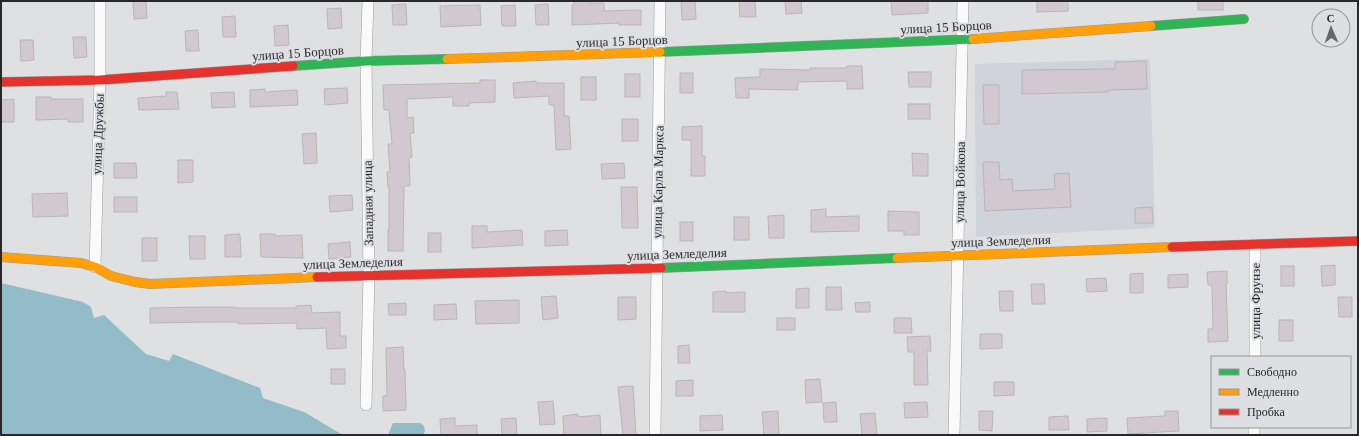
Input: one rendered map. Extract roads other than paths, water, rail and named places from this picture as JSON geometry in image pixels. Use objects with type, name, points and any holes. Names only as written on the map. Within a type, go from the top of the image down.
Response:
[{"type":"street","name":"улица Дружбы","points":[[95,267],[100,80],[100,1]]},
{"type":"street","name":"Западная улица","points":[[366,405],[369,275],[366,61],[368,1]]},
{"type":"street","name":"улица Карла Маркса","points":[[655,435],[660,1]]},
{"type":"street","name":"улица Войкова","points":[[954,435],[963,1]]},
{"type":"street","name":"улица 15 Борцов","points":[[1,82],[100,80],[366,61],[659,52],[962,40],[1244,19]]},
{"type":"street","name":"улица Земледелия","points":[[1,257],[81,263],[95,267],[111,276],[150,284],[369,275],[657,268],[958,255],[1358,241]]},
{"type":"street","name":"улица Фрунзе","points":[[1255,245],[1255,356]]},
{"type":"water","points":[[1,283],[83,302],[91,307],[94,318],[104,315],[146,354],[169,361],[173,354],[260,388],[263,398],[304,412],[343,435],[1,435]]},
{"type":"water","points":[[393,423],[420,423],[424,426],[425,431],[423,435],[388,435]]}]
